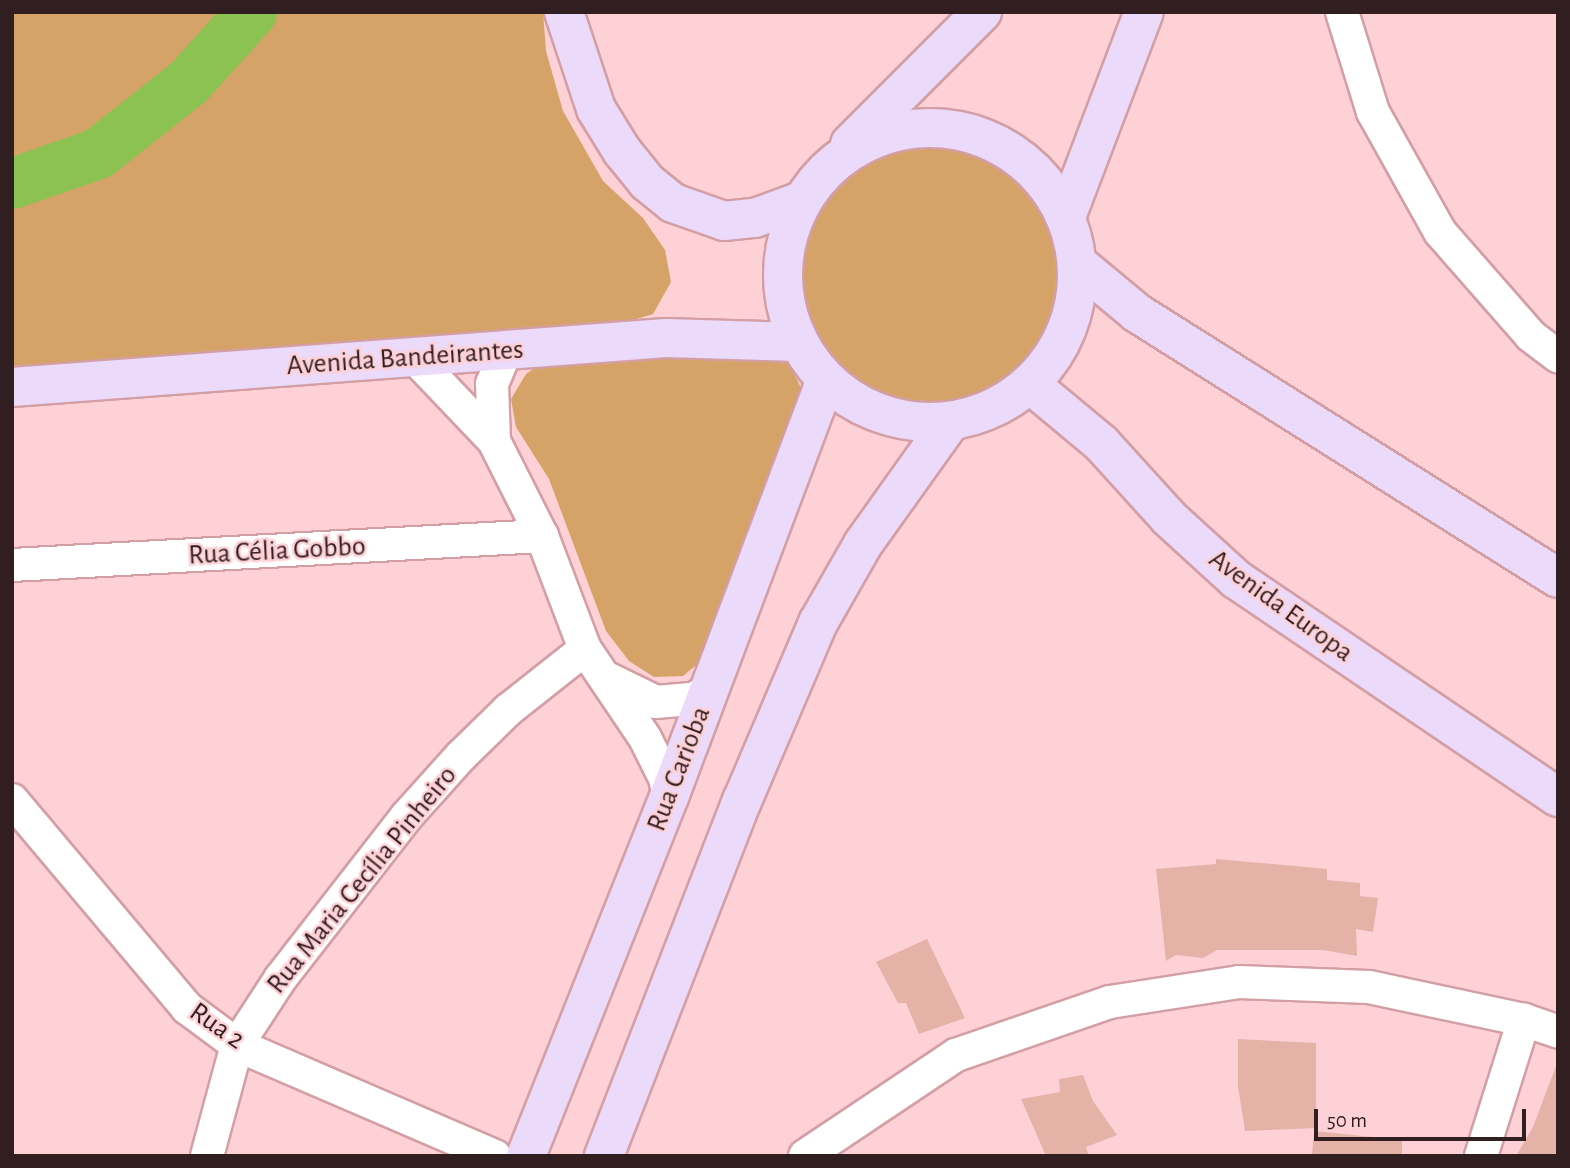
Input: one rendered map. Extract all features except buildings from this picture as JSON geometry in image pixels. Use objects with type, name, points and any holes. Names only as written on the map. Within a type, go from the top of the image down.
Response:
[{"type":"main road","points":[[564,12],[579,68],[596,109],[622,151],[647,182],[673,204],[724,221],[755,218],[801,201]]},
{"type":"main road","points":[[827,168],[866,141],[900,131],[959,131],[1003,147],[1040,177],[1066,217],[1077,263],[1074,308],[1058,350],[1030,384],[993,409],[950,422],[905,421],[863,407],[826,380],[798,342],[785,307],[782,271],[787,235],[801,201],[827,168],[982,12]]},
{"type":"main road","points":[[1066,217],[1144,12]]},
{"type":"main road","points":[[1077,263],[1137,313],[1558,578]]},
{"type":"main road","name":"Avenida Bandeirantes","points":[[12,387],[115,376],[415,358],[666,338],[798,342]]},
{"type":"main road","name":"Rua Carioba","points":[[526,1156],[669,797],[826,380]]},
{"type":"main road","name":"Avenida Europa","points":[[1030,384],[1101,443],[1169,518],[1237,580],[1558,797]]},
{"type":"main road","points":[[604,1156],[742,801],[818,623],[863,544],[950,422]]},
{"type":"street","points":[[1342,12],[1373,112],[1440,232],[1531,336],[1558,356]]},
{"type":"street","points":[[494,441],[492,384],[506,351]]},
{"type":"street","points":[[415,358],[494,441],[542,536],[585,649],[609,679],[665,778],[669,797]]},
{"type":"street","name":"Rua Célia Gobbo","points":[[12,565],[542,536]]},
{"type":"street","name":"Rua Maria Cecília Pinheiro","points":[[207,1156],[237,1045],[280,979],[407,817],[508,710],[585,649]]},
{"type":"street","points":[[609,679],[656,702],[694,699],[709,689]]},
{"type":"street","name":"Rua 2","points":[[12,800],[187,1007],[237,1045],[495,1156]]},
{"type":"street","points":[[805,1156],[956,1055],[1110,1002],[1239,982],[1369,987],[1524,1020],[1558,1032]]},
{"type":"street","points":[[1481,1156],[1524,1020]]},
{"type":"shaded area","points":[[12,12],[543,12],[546,51],[563,111],[603,181],[643,218],[665,250],[671,282],[653,314],[630,321],[12,368]]},
{"type":"shaded area","points":[[930,142],[969,148],[993,158],[1025,181],[1048,213],[1058,237],[1064,276],[1058,315],[1048,339],[1025,371],[993,394],[969,404],[930,410],[891,404],[867,394],[835,371],[812,339],[802,315],[796,276],[802,237],[812,213],[835,181],[867,158],[891,148]]},
{"type":"shaded area","points":[[767,351],[790,365],[802,390],[706,657],[683,676],[654,677],[629,661],[606,631],[549,479],[516,427],[511,399],[526,374],[538,366]]},
{"type":"waterway","points":[[12,183],[98,153],[188,82],[251,12]]}]
